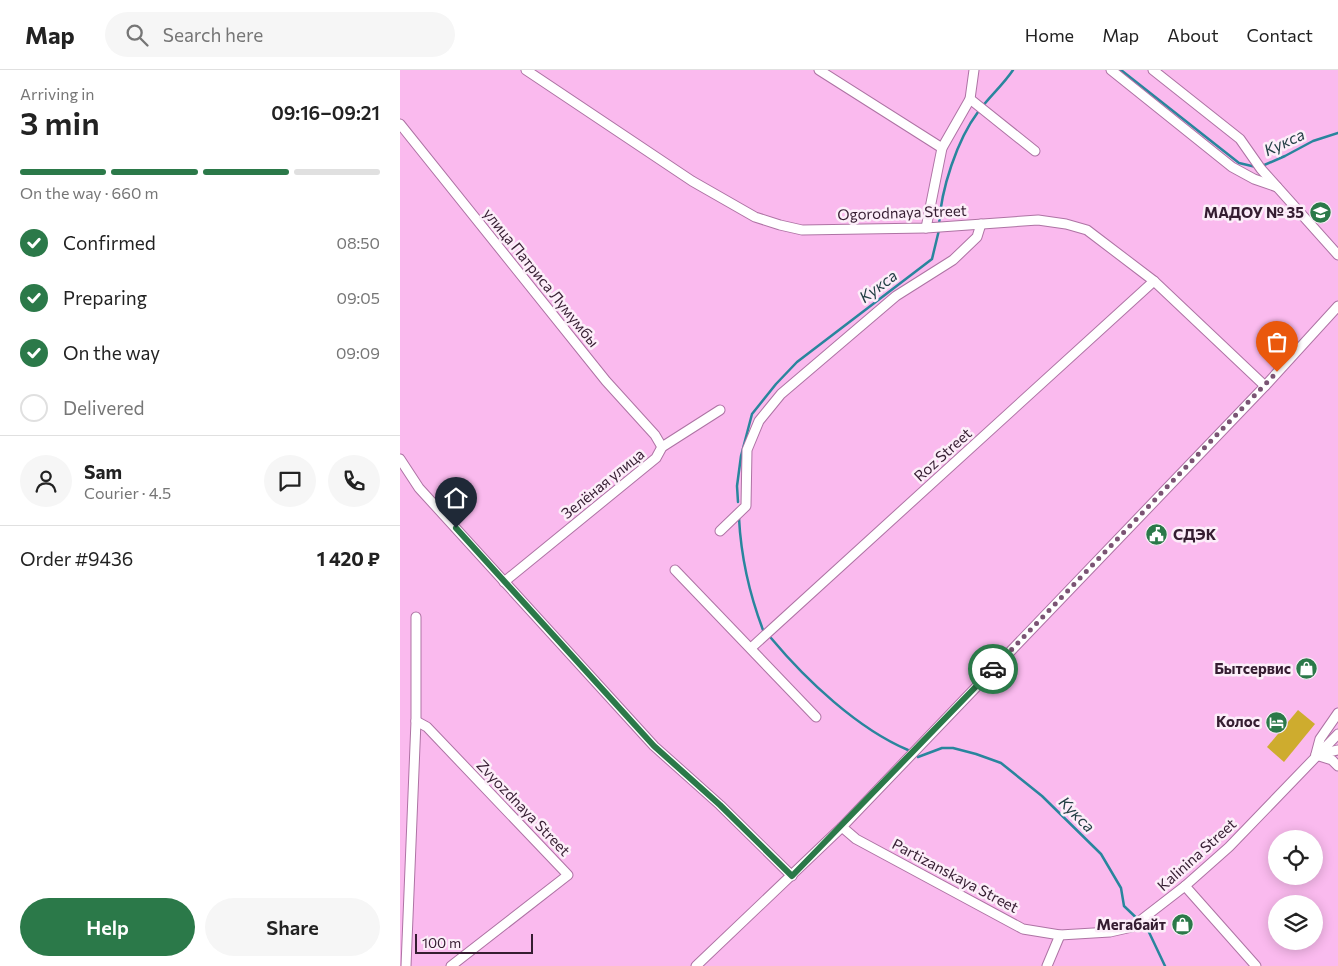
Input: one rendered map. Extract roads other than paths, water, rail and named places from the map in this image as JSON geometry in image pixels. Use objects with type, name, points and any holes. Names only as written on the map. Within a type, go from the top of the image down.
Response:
[{"type":"street","name":"Ogorodnaya Street","points":[[526,70],[692,181],[755,217],[802,230],[930,228],[1038,220],[1066,224],[1087,230],[1154,281],[1265,386]]},
{"type":"street","points":[[819,70],[942,148]]},
{"type":"street","points":[[930,228],[942,148],[970,99],[974,70]]},
{"type":"street","points":[[1111,70],[1232,167],[1254,179],[1280,188]]},
{"type":"street","points":[[1153,70],[1240,139],[1259,166],[1338,255]]},
{"type":"street","points":[[970,99],[1034,151]]},
{"type":"street","name":"улица Патриса Лумумбы","points":[[400,124],[606,381],[655,435],[662,448]]},
{"type":"street","points":[[720,531],[746,506],[747,450],[759,421],[781,394],[896,296],[953,260],[977,237],[981,224]]},
{"type":"street","name":"Roz Street","points":[[751,648],[1154,281]]},
{"type":"street","points":[[696,966],[842,827],[1265,386],[1338,306]]},
{"type":"street","name":"Зелёная улица","points":[[504,582],[656,458],[662,448],[720,410]]},
{"type":"street","points":[[400,459],[419,488],[654,746],[720,805],[792,876]]},
{"type":"street","points":[[675,570],[816,717]]},
{"type":"street","points":[[406,966],[416,721],[416,617]]},
{"type":"street","name":"Kalinina Street","points":[[1060,935],[1110,932],[1132,927],[1147,917],[1229,847],[1297,778],[1316,755],[1320,739],[1338,713]]},
{"type":"street","name":"Zvyozdnaya Street","points":[[416,721],[427,727],[568,875],[451,966]]},
{"type":"street","points":[[1316,755],[1338,734]]},
{"type":"street","points":[[1316,755],[1338,750]]},
{"type":"street","points":[[1316,755],[1332,760],[1338,766]]},
{"type":"street","name":"Partizanskaya Street","points":[[842,827],[856,838],[1023,929],[1060,935]]},
{"type":"street","points":[[1185,886],[1256,966]]},
{"type":"street","points":[[1047,966],[1060,935]]},
{"type":"waterway","name":"Кукса","points":[[939,225],[943,196],[951,166],[963,136],[978,112],[1013,70]]},
{"type":"waterway","name":"Кукса","points":[[1121,70],[1239,163],[1256,167]]},
{"type":"waterway","name":"Кукса","points":[[1262,166],[1313,141],[1338,133]]},
{"type":"waterway","name":"Кукса","points":[[738,502],[737,486],[741,456],[752,414],[797,362],[932,259],[939,230]]},
{"type":"waterway","name":"Кукса","points":[[739,518],[746,575],[763,630]]},
{"type":"waterway","name":"Кукса","points":[[771,638],[800,670],[834,702],[870,730],[908,750]]},
{"type":"waterway","name":"Кукса","points":[[918,757],[942,748],[953,748],[976,754],[1001,763],[1042,796],[1101,854],[1121,888],[1124,906],[1147,928],[1165,966]]},
{"type":"place","name":"МАДОУ № 35","points":[[1320,213]]},
{"type":"place","name":"СДЭК","points":[[1157,535]]},
{"type":"place","name":"Бытсервис","points":[[1307,669]]},
{"type":"place","name":"Колос","points":[[1276,722]]},
{"type":"place","name":"Мегабайт","points":[[1182,925]]}]
